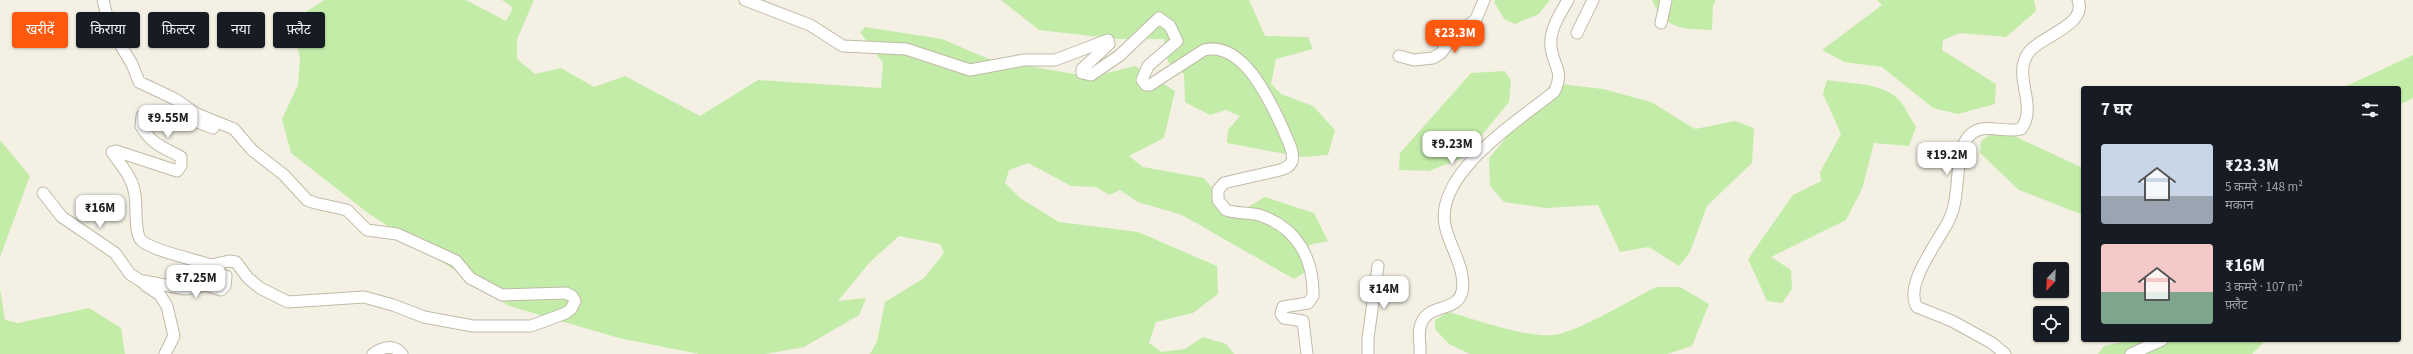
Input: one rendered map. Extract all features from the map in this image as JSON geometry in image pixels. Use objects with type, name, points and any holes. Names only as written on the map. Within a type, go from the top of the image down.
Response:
[{"type":"street","points":[[103,0],[110,28],[132,64],[139,82],[172,97],[197,114],[226,125],[234,129],[268,163],[284,175],[308,200],[314,203],[347,210],[367,230],[397,234],[456,262],[470,278],[502,295],[566,293],[572,296],[575,301],[571,309],[566,313],[531,326],[473,326],[424,317],[393,305],[364,297],[288,302],[255,285],[236,262],[229,261],[210,265],[153,247],[141,241],[137,234],[133,185],[124,168],[112,152],[116,151],[177,170],[181,166],[181,157],[159,147],[150,139],[141,126],[140,121],[144,115],[160,112],[218,130],[226,125]]},
{"type":"street","points":[[745,0],[806,23],[843,46],[910,50],[970,70],[1024,60],[1055,60],[1108,40],[1109,44],[1082,69],[1082,73],[1091,75],[1119,56],[1159,18],[1170,26],[1178,41],[1148,66],[1142,80],[1146,85],[1150,85],[1204,50],[1212,48],[1232,55],[1253,74],[1272,105],[1290,146],[1292,161],[1288,167],[1280,170],[1224,183],[1218,190],[1218,200],[1226,210],[1259,215],[1278,224],[1302,247],[1310,262],[1313,296],[1308,303],[1283,307],[1281,314],[1284,318],[1303,321],[1307,354]]},
{"type":"street","points":[[1399,56],[1414,60],[1433,58],[1441,53],[1453,37],[1476,19],[1484,0]]},
{"type":"street","points":[[1420,354],[1419,336],[1421,324],[1425,316],[1433,310],[1451,305],[1459,299],[1462,292],[1463,282],[1460,270],[1445,225],[1446,201],[1455,179],[1472,160],[1554,92],[1559,82],[1559,73],[1551,48],[1551,34],[1568,0]]},
{"type":"street","points":[[1577,33],[1593,0]]},
{"type":"street","points":[[1661,23],[1666,0]]},
{"type":"street","points":[[2005,354],[1992,343],[1952,321],[1917,307],[1913,298],[1914,289],[1919,274],[1955,205],[1960,153],[1963,143],[1977,129],[1986,127],[2014,131],[2021,129],[2027,118],[2028,108],[2022,72],[2024,60],[2036,45],[2072,23],[2080,8],[2078,0]]},
{"type":"street","points":[[43,193],[62,217],[115,253],[130,274],[160,294],[167,306],[174,336],[165,354]]},
{"type":"street","points":[[144,283],[147,280],[185,289],[206,285],[223,290],[226,276],[210,272],[210,265]]},
{"type":"street","points":[[1368,354],[1378,266]]},
{"type":"street","points":[[2131,354],[2158,342]]},
{"type":"street","points":[[373,354],[387,347],[396,349],[402,354]]},
{"type":"green space","points":[[324,0],[466,0],[506,21],[513,8],[502,0],[534,0],[517,39],[517,59],[535,74],[561,68],[594,87],[625,76],[700,116],[758,80],[881,88],[883,63],[860,32],[865,27],[942,39],[989,59],[1091,77],[1135,66],[1175,91],[1164,138],[1129,156],[1143,167],[1204,178],[1234,215],[1265,197],[1314,213],[1328,241],[1309,245],[1307,271],[1294,279],[1182,215],[1138,202],[1120,190],[1109,195],[1096,187],[1071,186],[1028,163],[1009,170],[1005,183],[1020,198],[1059,222],[1138,232],[1217,266],[1218,294],[1193,313],[1156,322],[1149,343],[1161,352],[1185,349],[1203,337],[1226,344],[1234,354],[870,354],[877,341],[885,302],[924,278],[944,253],[940,244],[899,236],[870,262],[838,301],[866,298],[859,315],[804,347],[766,354],[699,354],[619,338],[509,306],[368,213],[291,153],[282,119],[298,85],[300,59],[298,48],[325,48],[325,12],[306,12]]},
{"type":"green space","points":[[1001,0],[1249,0],[1265,36],[1308,37],[1313,49],[1276,59],[1271,84],[1281,94],[1313,106],[1335,130],[1328,155],[1302,157],[1227,143],[1228,130],[1240,116],[1226,110],[1210,115],[1185,102],[1184,74],[1168,62],[1164,39],[1118,39],[1039,30]]},
{"type":"green space","points":[[1495,0],[1550,0],[1539,14],[1515,24],[1504,19],[1494,2]]},
{"type":"green space","points":[[1652,0],[1716,0],[1713,5],[1712,30],[1692,29],[1676,26],[1663,17],[1657,10]]},
{"type":"green space","points":[[1877,0],[2034,0],[2036,11],[2006,37],[1960,33],[1943,40],[1942,50],[1996,84],[1995,104],[1958,114],[1933,108],[1882,67],[1844,62],[1822,50],[1882,5]]},
{"type":"green space","points":[[2413,55],[2413,98],[2401,104],[2401,86],[2346,86]]},
{"type":"green space","points":[[1505,71],[1511,80],[1509,102],[1464,157],[1429,171],[1399,170],[1400,153],[1471,73]]},
{"type":"green space","points":[[1827,80],[1862,84],[1888,91],[1901,102],[1916,127],[1909,146],[1874,143],[1862,189],[1846,220],[1771,257],[1791,270],[1792,289],[1782,303],[1767,301],[1748,259],[1793,195],[1821,181],[1820,172],[1841,134],[1823,94]]},
{"type":"green space","points":[[1552,83],[1603,89],[1651,102],[1695,129],[1735,121],[1754,128],[1752,163],[1707,206],[1690,252],[1679,266],[1649,247],[1620,252],[1598,205],[1546,208],[1504,202],[1490,186],[1489,158]]},
{"type":"green space","points":[[1992,133],[2012,135],[2081,167],[2081,214],[2019,190],[1980,153],[1981,141]]},
{"type":"green space","points":[[0,140],[30,176],[0,257]]},
{"type":"green space","points":[[1656,287],[1680,287],[1709,304],[1692,346],[1667,354],[1470,354],[1449,344],[1435,329],[1435,320],[1448,312],[1520,332],[1548,335],[1559,334],[1583,325]]},
{"type":"green space","points":[[0,289],[5,320],[18,323],[89,308],[121,328],[125,354],[0,354]]},
{"type":"green space","points":[[2122,342],[2264,342],[2252,354],[2098,354],[2104,346]]}]
